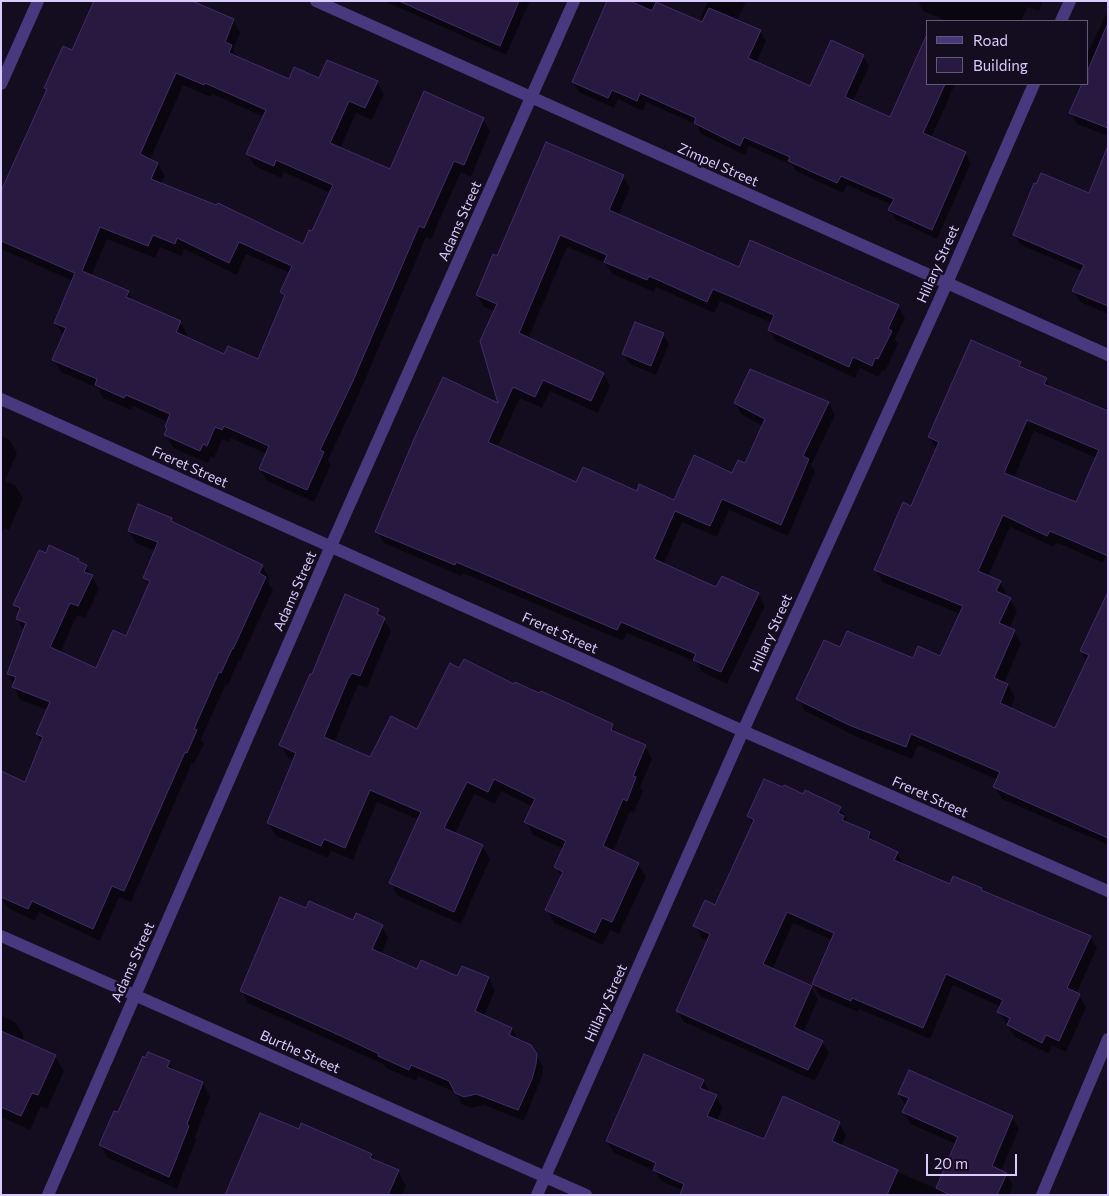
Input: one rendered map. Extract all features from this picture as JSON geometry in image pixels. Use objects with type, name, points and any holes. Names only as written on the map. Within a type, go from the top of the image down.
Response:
[{"type":"street","points":[[1,84],[38,1]]},
{"type":"street","name":"Zimpel Street","points":[[316,1],[1108,355]]},
{"type":"street","name":"Adams Street","points":[[48,1195],[331,546],[574,1]]},
{"type":"street","points":[[1061,20],[1070,1]]},
{"type":"street","name":"Hillary Street","points":[[537,1195],[743,731],[947,283],[1034,85]]},
{"type":"street","name":"Freret Street","points":[[1,399],[743,731],[1108,891]]},
{"type":"street","name":"Burthe Street","points":[[1,936],[586,1195]]},
{"type":"street","points":[[1042,1195],[1108,1039]]},
{"type":"building","points":[[94,1],[192,1],[234,19],[225,42],[232,45],[229,53],[289,79],[294,67],[319,78],[327,60],[378,81],[365,108],[349,101],[330,143],[390,169],[424,91],[484,118],[464,165],[454,161],[424,228],[419,226],[352,383],[320,450],[324,452],[307,490],[259,469],[269,446],[224,426],[222,430],[215,427],[207,446],[203,444],[200,451],[164,435],[170,414],[126,395],[124,398],[95,385],[97,379],[52,360],[66,328],[54,323],[75,273],[1,241],[1,191],[47,89],[44,88],[63,46],[72,50]],"holes":[[[176,73],[204,85],[205,83],[266,110],[246,154],[274,166],[276,160],[333,185],[312,231],[309,230],[303,244],[218,203],[216,205],[151,179],[158,163],[140,154]],[[100,227],[148,246],[153,235],[175,244],[177,238],[229,263],[239,242],[292,266],[280,292],[285,295],[258,359],[228,346],[224,354],[176,332],[181,321],[126,297],[129,291],[82,271]]]},
{"type":"building","points":[[399,1],[519,1],[500,46]]},
{"type":"building","points":[[607,1],[630,1],[652,11],[656,2],[702,22],[709,8],[761,30],[748,58],[810,86],[831,40],[864,55],[845,97],[890,117],[926,36],[926,85],[945,85],[923,133],[966,152],[932,230],[888,210],[894,199],[841,176],[837,183],[788,161],[790,157],[744,137],[740,146],[694,123],[696,118],[640,93],[637,101],[612,90],[608,98],[572,82]]},
{"type":"building","points":[[1108,23],[1108,128],[1069,113],[1082,85],[1089,85],[1089,68]]},
{"type":"building","points":[[546,142],[624,175],[609,210],[739,267],[750,240],[899,305],[888,329],[892,331],[878,359],[875,358],[872,366],[853,357],[849,367],[768,330],[774,315],[713,289],[707,302],[649,276],[647,280],[604,262],[607,255],[560,235],[519,333],[604,373],[591,401],[543,380],[535,397],[513,387],[488,442],[576,482],[583,467],[637,491],[639,484],[674,500],[694,455],[732,473],[738,460],[745,463],[765,419],[734,403],[750,369],[829,402],[803,456],[809,459],[781,525],[722,499],[710,526],[675,511],[654,559],[716,587],[722,576],[759,593],[721,672],[693,660],[696,654],[621,622],[617,630],[456,562],[455,565],[375,532],[414,439],[443,377],[498,403],[480,341],[497,304],[476,295],[493,254],[497,256]]},
{"type":"building","points":[[1107,148],[1108,306],[1072,291],[1084,265],[1013,235],[1034,183],[1036,184],[1041,173],[1089,193]]},
{"type":"building","points":[[635,322],[664,333],[651,366],[622,354]]},
{"type":"building","points":[[971,340],[1021,362],[1019,366],[1047,378],[1044,384],[1108,411],[1108,556],[1050,531],[1047,536],[1003,515],[978,571],[1001,581],[996,591],[1011,598],[999,623],[1015,630],[994,678],[1008,684],[1000,703],[1055,728],[1089,655],[1080,651],[1108,592],[1108,838],[993,787],[1000,772],[911,734],[906,747],[849,725],[796,699],[824,640],[840,647],[847,631],[913,658],[918,646],[940,656],[963,606],[874,570],[903,502],[911,506],[939,442],[928,437]],"holes":[[[1027,420],[1099,450],[1076,502],[1004,473]]]},
{"type":"building","points":[[138,504],[172,518],[171,521],[263,565],[259,573],[266,577],[233,649],[221,673],[219,672],[194,729],[197,730],[187,753],[185,752],[124,891],[112,886],[93,929],[32,901],[28,909],[1,897],[1,771],[25,782],[43,737],[36,734],[50,702],[12,687],[16,677],[7,674],[26,623],[16,619],[20,608],[13,605],[39,550],[46,553],[49,545],[79,559],[78,561],[87,565],[84,572],[93,575],[78,606],[70,603],[50,647],[96,668],[113,630],[126,636],[150,581],[143,578],[158,542],[128,531]]},
{"type":"building","points":[[345,594],[379,609],[377,614],[385,618],[360,676],[352,673],[348,679],[324,737],[370,757],[391,716],[417,729],[450,663],[459,668],[464,659],[514,684],[515,682],[539,693],[541,691],[613,724],[611,730],[646,745],[633,776],[636,777],[627,801],[623,799],[603,846],[639,863],[612,922],[602,918],[595,933],[545,910],[563,872],[554,867],[566,841],[524,822],[535,799],[494,779],[488,792],[467,782],[444,828],[483,845],[454,912],[389,883],[421,812],[370,790],[345,848],[324,839],[321,846],[267,823],[296,753],[279,745],[310,674],[312,674]]},
{"type":"building","points":[[764,779],[783,787],[784,785],[803,794],[805,790],[841,807],[838,813],[844,816],[842,820],[870,832],[868,838],[898,852],[894,860],[950,884],[953,876],[982,888],[981,890],[1091,936],[1067,988],[1080,994],[1059,1041],[1046,1035],[1042,1043],[1007,1025],[1010,1018],[997,1012],[1003,1000],[946,974],[923,1028],[852,998],[851,1001],[812,984],[834,933],[787,912],[763,964],[812,986],[794,1027],[823,1041],[808,1070],[676,1011],[710,934],[693,926],[705,900],[715,905],[754,820],[747,816]]},
{"type":"building","points":[[280,897],[306,908],[309,901],[353,920],[356,913],[383,925],[372,949],[417,969],[421,960],[457,976],[462,966],[489,977],[475,1011],[512,1028],[509,1035],[531,1045],[537,1054],[532,1079],[518,1110],[476,1094],[464,1097],[455,1093],[449,1081],[411,1065],[409,1070],[341,1036],[240,991]]},
{"type":"building","points":[[1,1031],[56,1055],[38,1095],[32,1093],[21,1116],[1,1107]]},
{"type":"building","points":[[148,1052],[170,1061],[167,1067],[203,1082],[187,1124],[189,1126],[169,1177],[99,1145],[114,1111],[118,1112],[143,1056],[145,1058]]},
{"type":"building","points":[[644,1054],[704,1080],[700,1088],[717,1095],[707,1116],[764,1139],[783,1096],[840,1122],[832,1141],[898,1170],[887,1195],[680,1195],[684,1184],[653,1170],[656,1163],[606,1141]]},
{"type":"building","points":[[909,1070],[1013,1116],[992,1166],[1007,1173],[997,1195],[950,1195],[936,1188],[958,1137],[902,1112],[909,1098],[898,1094]]},
{"type":"building","points":[[260,1113],[299,1129],[301,1123],[372,1154],[370,1158],[399,1170],[388,1195],[225,1195]]}]
